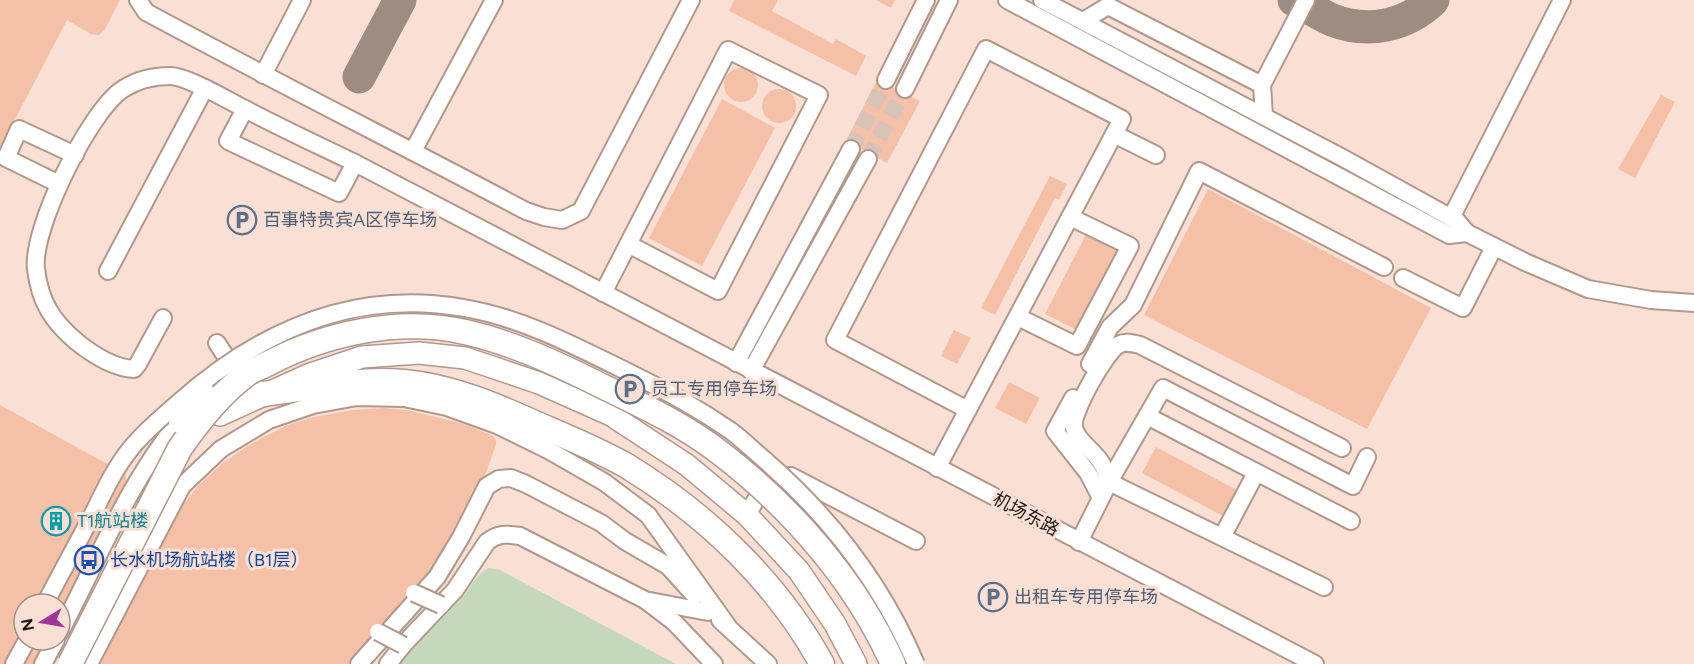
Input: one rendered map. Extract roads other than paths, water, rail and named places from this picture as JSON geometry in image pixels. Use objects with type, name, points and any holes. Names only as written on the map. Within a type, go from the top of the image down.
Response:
[{"type":"highway","points":[[70,664],[180,448],[218,402],[239,366],[360,331],[420,327],[464,332],[502,343],[578,374],[655,412],[718,451],[772,497],[832,564],[863,609],[893,664]]},
{"type":"highway","points":[[264,394],[370,381],[433,386],[504,410],[615,460],[679,501],[733,548],[772,589],[809,640],[822,664]]},
{"type":"main road","points":[[220,415],[308,375],[362,357],[419,353],[465,358],[539,383],[611,415],[687,465],[747,515],[799,571],[836,624],[856,664]]},
{"type":"street","points":[[138,0],[146,12],[263,75],[535,214],[562,220],[581,211],[691,0]]},
{"type":"street","points":[[263,75],[302,0]]},
{"type":"street","points":[[413,151],[494,0]]},
{"type":"street","points":[[886,80],[926,0]]},
{"type":"street","points":[[904,89],[949,0]]},
{"type":"street","points":[[1007,0],[1494,246],[1588,289],[1651,300],[1694,303]]},
{"type":"street","points":[[1042,0],[1264,116],[1456,227]]},
{"type":"street","points":[[1264,116],[1262,85],[1306,0]]},
{"type":"street","points":[[1456,227],[1562,0]]},
{"type":"street","points":[[1083,21],[1110,3],[1262,85]]},
{"type":"street","points":[[937,468],[1018,317],[1122,119],[987,49],[836,340],[968,410]]},
{"type":"street","points":[[603,293],[628,244],[728,50],[819,96],[718,291],[628,244]]},
{"type":"street","name":"机场东路","points":[[163,318],[134,369],[124,368],[88,351],[62,329],[44,305],[36,268],[38,237],[46,214],[59,184],[105,105],[122,89],[142,79],[173,76],[205,88],[355,164],[1316,664]]},
{"type":"street","points":[[108,271],[205,88]]},
{"type":"street","points":[[245,109],[228,141],[339,193],[355,164]]},
{"type":"street","points":[[59,184],[6,158],[20,129],[75,155]]},
{"type":"street","points":[[1114,134],[1156,154]]},
{"type":"street","points":[[744,367],[850,149]]},
{"type":"street","points":[[744,367],[868,159]]},
{"type":"street","points":[[1101,498],[1088,473],[1055,431],[1110,327],[1133,305],[1199,171],[1384,267]]},
{"type":"street","points":[[1018,317],[1077,346],[1130,246],[1070,217]]},
{"type":"street","points":[[1402,278],[1463,308],[1494,246]]},
{"type":"street","points":[[72,609],[152,456],[177,424],[212,396],[239,366],[274,335],[321,316],[388,304],[420,303],[464,308],[519,322],[586,351],[672,394],[732,432],[790,482],[823,516],[883,598],[916,664]]},
{"type":"street","points":[[1324,587],[1109,482],[1102,464],[1074,428],[1074,415],[1108,354],[1117,345],[1129,342],[1140,345],[1342,448]]},
{"type":"street","points":[[217,343],[264,394]]},
{"type":"street","points":[[220,415],[239,366]]},
{"type":"street","points":[[51,592],[112,476],[132,448],[148,430],[196,387],[239,366]]},
{"type":"street","points":[[1079,542],[1109,482],[1163,388],[1353,486],[1367,457]]},
{"type":"street","points":[[89,664],[182,486],[221,449],[269,420],[313,405],[357,397],[404,398],[447,407],[497,425],[550,451],[604,482],[648,515],[727,625]]},
{"type":"street","points":[[1147,416],[1351,521]]},
{"type":"street","points":[[1222,537],[1256,472]]},
{"type":"street","points":[[747,515],[761,480],[791,476],[916,541]]},
{"type":"street","points":[[359,664],[437,576],[461,537],[487,486],[499,479],[511,478],[601,523],[625,541],[669,566],[708,612],[727,625],[768,664]]},
{"type":"street","points":[[388,664],[455,590],[487,542],[494,536],[506,534],[520,536],[645,600],[674,622],[714,664]]},
{"type":"street","points":[[414,593],[441,605]]},
{"type":"street","points":[[645,600],[708,612]]},
{"type":"street","points":[[378,632],[404,645]]},
{"type":"tunnel","points":[[851,149],[886,80]]},
{"type":"tunnel","points":[[868,159],[905,89]]},
{"type":"tunnel","points":[[132,504],[140,490],[172,454]]},
{"type":"place","name":"百事特贵宾A区停车场","points":[[242,220]]},
{"type":"place","name":"员工专用停车场","points":[[630,389]]},
{"type":"place","name":"T1航站楼","points":[[56,521]]},
{"type":"place","name":"长水机场航站楼（B1层）","points":[[89,560]]},
{"type":"place","name":"出租车专用停车场","points":[[993,597]]}]
